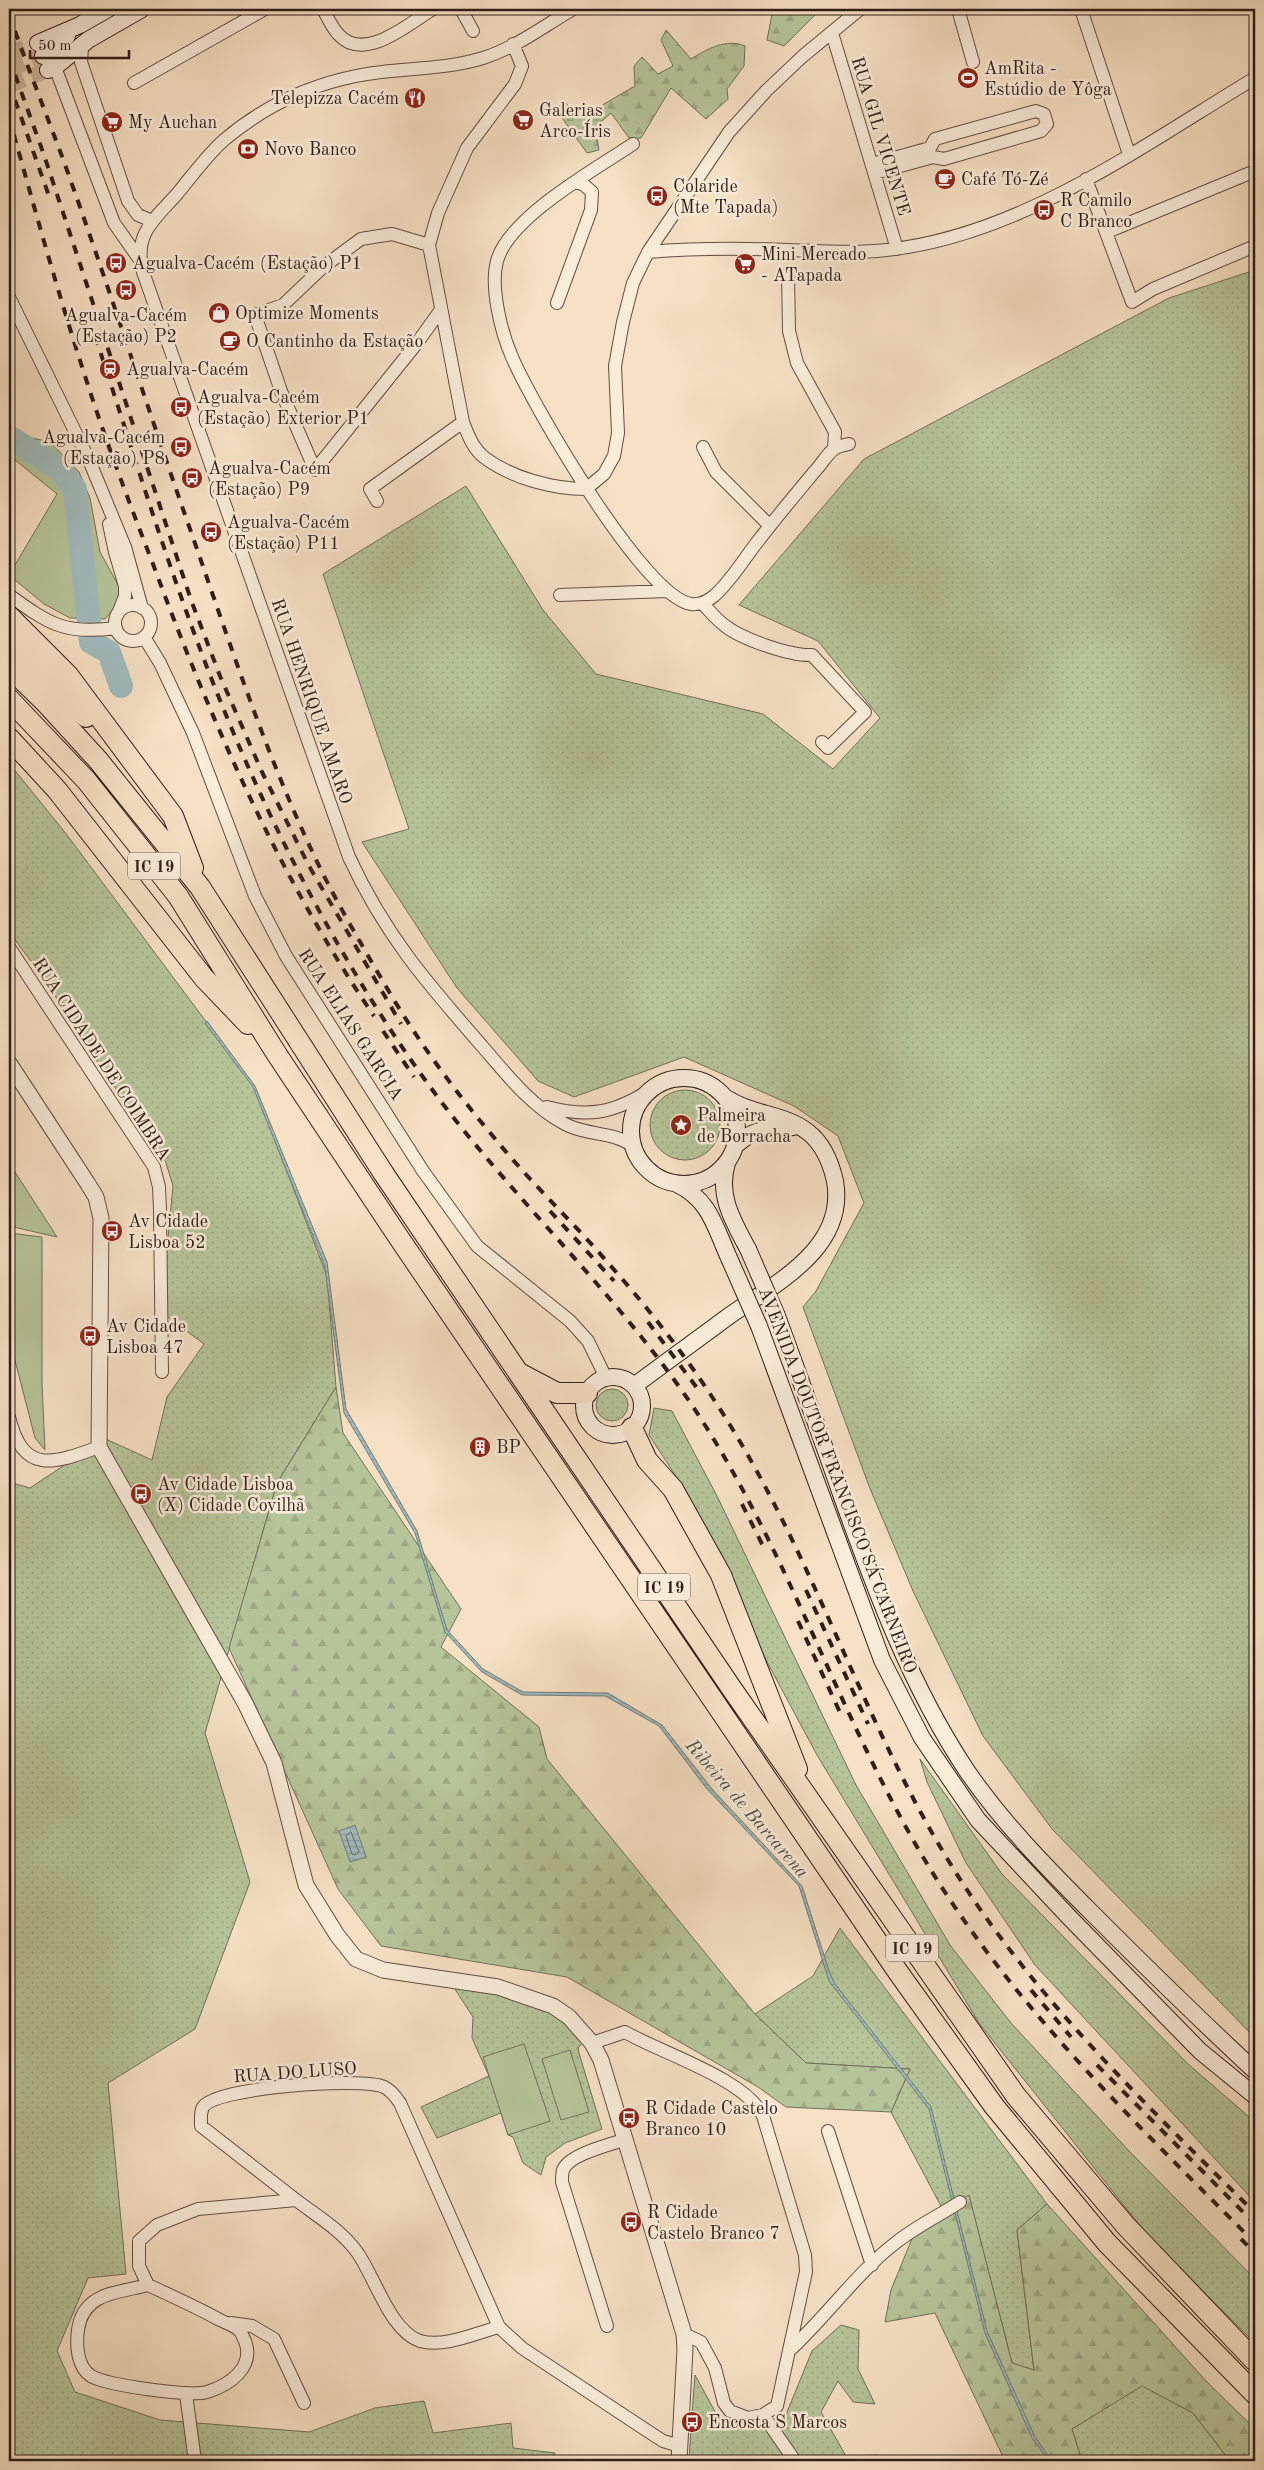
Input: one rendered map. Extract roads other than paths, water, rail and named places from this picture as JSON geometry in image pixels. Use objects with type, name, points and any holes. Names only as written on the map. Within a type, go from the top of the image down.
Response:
[{"type":"highway","points":[[11,618],[68,675],[173,816],[200,887]]},
{"type":"highway","points":[[9,640],[138,771]]},
{"type":"highway","name":"IC 19","points":[[9,667],[46,702],[98,760],[200,887],[378,1166],[732,1689],[1016,2096],[1126,2226],[1255,2361]]},
{"type":"highway","name":"IC 19","points":[[9,698],[86,780],[178,896],[276,1052],[396,1235],[898,1972],[989,2098],[1107,2243],[1255,2394]]},
{"type":"highway","points":[[9,738],[57,790],[204,978],[276,1052]]},
{"type":"highway","points":[[520,1374],[557,1393],[587,1393]]},
{"type":"highway","points":[[632,1428],[647,1460],[672,1490],[721,1575],[809,1799]]},
{"type":"main road","points":[[38,42],[80,25],[108,9]]},
{"type":"main road","points":[[51,69],[88,40],[142,9]]},
{"type":"main road","points":[[80,25],[43,56],[88,40]]},
{"type":"main road","points":[[634,1386],[740,1309],[777,1286],[806,1260],[826,1234],[835,1202],[836,1187],[833,1170],[827,1156],[817,1143],[808,1133],[797,1126],[766,1113],[738,1106],[718,1089],[705,1082],[691,1078],[670,1080],[650,1090],[637,1106],[631,1126],[633,1146],[639,1160],[649,1171],[661,1179],[675,1183],[690,1184],[704,1180],[717,1173],[727,1163],[736,1145],[737,1121],[728,1099]]},
{"type":"main road","points":[[736,1145],[757,1130],[783,1130],[797,1126]]},
{"type":"main road","name":"AVENIDA DOUTOR FRANCISCO SÁ CARNEIRO","points":[[727,1163],[722,1185],[725,1200],[777,1316],[858,1542],[902,1652],[931,1712],[968,1772],[1012,1827],[1064,1885],[1180,2002],[1255,2071]]},
{"type":"main road","name":"AVENIDA DOUTOR FRANCISCO SÁ CARNEIRO","points":[[675,1183],[692,1191],[702,1200],[729,1258],[759,1326],[882,1660],[922,1738],[978,1820],[1200,2051],[1255,2096]]},
{"type":"main road","points":[[606,1378],[621,1378],[634,1386],[640,1393],[642,1412],[632,1428],[614,1434],[596,1429],[585,1412],[587,1393],[592,1386],[606,1378]]},
{"type":"street","points":[[134,83],[265,9]]},
{"type":"street","points":[[323,9],[334,28],[344,40],[351,44],[368,45],[396,31],[414,13],[433,9]]},
{"type":"street","points":[[461,9],[473,31]]},
{"type":"street","points":[[140,260],[142,237],[152,221],[223,141],[261,111],[308,88],[356,76],[455,66],[486,57],[514,44],[573,9]]},
{"type":"street","points":[[514,44],[522,66],[515,84],[467,148],[438,214],[429,245],[440,311],[463,422],[471,441],[484,457],[508,471],[564,490],[586,490],[604,474],[614,456],[618,433],[615,366],[633,282],[648,252],[729,132],[766,91],[803,56],[860,9]]},
{"type":"street","points":[[958,9],[973,62]]},
{"type":"street","points":[[1081,9],[1129,154]]},
{"type":"street","name":"RUA GIL VICENTE","points":[[832,32],[897,249]]},
{"type":"street","points":[[88,40],[82,48],[82,62],[128,201],[138,214],[152,221]]},
{"type":"street","points":[[51,69],[114,223],[140,260]]},
{"type":"street","points":[[648,252],[722,248],[844,251],[897,249],[935,243],[1000,222],[1086,179],[1255,78]]},
{"type":"street","points":[[1036,111],[1044,114],[1047,124],[1041,131],[944,159],[933,157],[873,169],[930,148],[935,139],[1036,111]]},
{"type":"street","points":[[633,144],[547,202],[509,239],[497,260],[495,278],[500,317],[511,356],[586,490],[640,565],[667,592],[691,604],[702,603],[712,598],[724,586],[770,526],[834,449],[849,444]]},
{"type":"street","points":[[1107,232],[1255,171]]},
{"type":"street","points":[[1086,179],[1132,302],[1153,289],[1255,246]]},
{"type":"street","points":[[557,303],[591,210],[592,192],[584,185],[576,182]]},
{"type":"street","points":[[429,245],[392,234],[361,238],[324,267],[282,305],[255,315],[281,391],[315,470],[417,343],[440,311]]},
{"type":"street","name":"RUA HENRIQUE AMARO","points":[[140,260],[305,736],[349,858],[363,888],[382,922],[413,966],[520,1090],[566,1124],[615,1136],[633,1146]]},
{"type":"street","points":[[788,274],[789,331],[798,363],[835,432],[834,449]]},
{"type":"street","points":[[9,297],[89,460],[125,547],[142,608]]},
{"type":"street","points":[[377,501],[370,489],[463,422]]},
{"type":"street","points":[[703,447],[716,472],[770,526]]},
{"type":"street","points":[[106,504],[115,552],[125,586],[125,596],[113,628]]},
{"type":"street","points":[[560,595],[667,592]]},
{"type":"street","points":[[9,595],[43,620],[70,629],[96,631],[113,628]]},
{"type":"street","points":[[702,603],[724,626],[736,633],[788,652],[812,655],[865,712],[828,748],[822,742]]},
{"type":"street","points":[[113,628],[124,639],[138,640],[144,638],[151,626],[148,613],[142,608],[129,606],[118,614]]},
{"type":"street","name":"RUA ELIAS GARCIA","points":[[144,638],[160,663],[193,733],[255,896],[286,956],[423,1171],[477,1246],[570,1321],[588,1341],[606,1378]]},
{"type":"street","name":"RUA CIDADE DE COIMBRA","points":[[9,947],[154,1167],[159,1187],[162,1372]]},
{"type":"street","points":[[9,1063],[96,1197],[101,1218],[99,1447],[245,1703],[274,1763],[306,1885],[337,1935],[356,1959],[383,1970],[498,1987],[553,2006],[570,2017],[592,2043],[600,2060],[626,2139],[684,2341],[679,2461]]},
{"type":"street","name":"RUA HENRIQUE AMARO","points":[[537,1104],[576,1113],[604,1112],[637,1098],[650,1090]]},
{"type":"street","points":[[9,1417],[14,1438],[18,1445],[28,1455],[46,1462],[62,1460],[99,1447]]},
{"type":"street","points":[[592,2043],[625,2032],[696,2066],[746,2094],[758,2105],[805,2255],[806,2272],[777,2406],[765,2419]]},
{"type":"street","name":"RUA DO LUSO","points":[[296,2200],[201,2126],[200,2116],[204,2107],[213,2100],[230,2094],[256,2089],[351,2083],[384,2088],[400,2103],[499,2327]]},
{"type":"street","points":[[828,2132],[872,2265]]},
{"type":"street","points":[[607,2326],[562,2182],[562,2171],[569,2162],[578,2156],[626,2139]]},
{"type":"street","points":[[148,2285],[139,2266],[139,2241],[157,2225],[198,2209],[296,2200],[338,2232],[356,2252],[393,2317],[405,2331],[420,2341],[439,2343],[499,2327],[522,2348],[627,2418],[663,2441],[680,2446]]},
{"type":"street","points":[[789,2351],[816,2326],[872,2265],[898,2241],[960,2202]]},
{"type":"street","points":[[148,2285],[222,2321],[241,2332],[249,2352],[246,2364],[234,2378],[207,2392],[186,2394],[107,2382],[90,2375],[81,2364],[77,2342],[80,2320],[89,2306],[102,2295],[148,2285]]},
{"type":"street","points":[[222,2321],[252,2326],[274,2339],[304,2403]]},
{"type":"street","points":[[684,2341],[700,2342],[714,2368],[724,2403],[730,2411],[748,2418],[765,2419]]},
{"type":"street","points":[[186,2394],[195,2461]]},
{"type":"street","points":[[765,2419],[794,2461]]},
{"type":"water","points":[[207,1021],[255,1086],[327,1262],[346,1409],[417,1531],[447,1630],[483,1669],[523,1692],[608,1693],[662,1725],[712,1789],[802,1886],[829,1971],[835,1984],[931,2107],[987,2331],[1035,2437],[1052,2461],[1049,2461],[1032,2438],[985,2333],[929,2109],[829,1981],[799,1886],[707,1789],[659,1726],[605,1696],[522,1695],[482,1672],[445,1632],[415,1533],[344,1413],[325,1268],[321,1256],[253,1087],[205,1023]]},
{"type":"water","points":[[355,1825],[366,1857],[350,1862],[339,1831]]},
{"type":"waterway","points":[[9,437],[58,468],[75,489],[91,642],[109,652],[121,686]]},
{"type":"tunnel","points":[[9,53],[38,43]]},
{"type":"tunnel","points":[[9,69],[43,56]]},
{"type":"tunnel","points":[[9,85],[48,70]]},
{"type":"railway","points":[[9,14],[79,203],[228,640],[259,724],[311,849],[349,923],[403,1014],[454,1088],[510,1157],[595,1248],[645,1306],[695,1371],[725,1417],[767,1491],[793,1542],[865,1700],[916,1804],[945,1855],[977,1905],[1012,1953],[1089,2043],[1129,2087],[1255,2213]]},
{"type":"railway","points":[[9,58],[44,155],[191,600],[220,676],[262,772],[309,866],[401,1024]]},
{"type":"railway","points":[[9,83],[49,196]]},
{"type":"railway","points":[[9,117],[55,279],[93,400],[175,623],[223,739],[278,853],[308,909],[374,1016]]},
{"type":"railway","points":[[95,336],[172,572],[231,727],[285,846],[347,960],[418,1070],[452,1115],[636,1330],[671,1375],[703,1422],[763,1528],[893,1804],[923,1857],[958,1911],[995,1963],[1077,2060],[1120,2107],[1255,2243]]},
{"type":"railway","points":[[383,1031],[414,1077]]},
{"type":"railway","points":[[550,1211],[614,1281]]},
{"type":"railway","points":[[648,1322],[697,1388]]},
{"type":"railway","points":[[742,1504],[763,1546]]},
{"type":"railway","points":[[806,1590],[868,1724]]},
{"type":"railway","points":[[798,1621],[843,1719]]},
{"type":"railway","points":[[1031,1990],[1071,2037]]},
{"type":"railway","points":[[1097,2065],[1255,2224]]},
{"type":"railway","points":[[1241,2239],[1255,2253]]},
{"type":"place","name":"AmRita - Estúdio de Yôga","points":[[968,78]]},
{"type":"place","name":"Telepizza Cacém","points":[[415,98]]},
{"type":"place","name":"Galerias Arco-Íris","points":[[523,120]]},
{"type":"place","name":"My Auchan","points":[[112,122]]},
{"type":"place","name":"Novo Banco","points":[[248,149]]},
{"type":"place","name":"Café Tó-Zé","points":[[945,179]]},
{"type":"place","name":"Colaride (Mte Tapada)","points":[[657,196]]},
{"type":"place","name":"R Camilo C Branco","points":[[1044,210]]},
{"type":"place","name":"Agualva-Cacém (Estação) P1","points":[[116,263]]},
{"type":"place","name":"Mini Mercado - ATapada","points":[[745,264]]},
{"type":"place","name":"Agualva-Cacém (Estação) P2","points":[[126,290]]},
{"type":"place","name":"Optimize Moments","points":[[219,313]]},
{"type":"place","name":"O Cantinho da Estação","points":[[230,341]]},
{"type":"place","name":"Agualva-Cacém","points":[[110,369]]},
{"type":"place","name":"Agualva-Cacém (Estação) Exterior P1","points":[[181,407]]},
{"type":"place","name":"Agualva-Cacém (Estação) P8","points":[[181,447]]},
{"type":"place","name":"Agualva-Cacém (Estação) P9","points":[[192,478]]},
{"type":"place","name":"Agualva-Cacém (Estação) P11","points":[[211,532]]},
{"type":"place","name":"Palmeira de Borracha","points":[[681,1125]]},
{"type":"place","name":"Av Cidade Lisboa 52","points":[[112,1231]]},
{"type":"place","name":"Av Cidade Lisboa 47","points":[[90,1336]]},
{"type":"place","name":"BP","points":[[480,1447]]},
{"type":"place","name":"Av Cidade Lisboa (X) Cidade Covilhã","points":[[141,1494]]},
{"type":"place","name":"R Cidade Castelo Branco 10","points":[[629,2118]]},
{"type":"place","name":"R Cidade Castelo Branco 7","points":[[631,2222]]},
{"type":"place","name":"Encosta S Marcos","points":[[692,2422]]},
{"type":"water label","name":"Ribeira de Barcarena","points":[[748,1808]]}]
